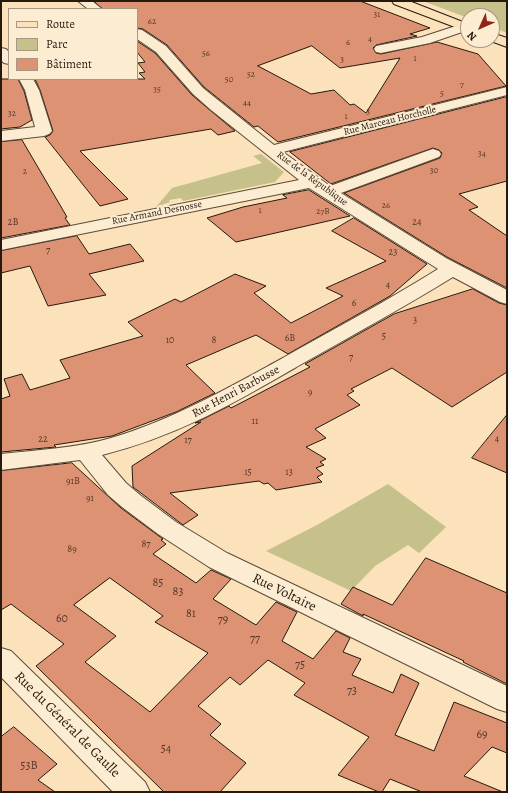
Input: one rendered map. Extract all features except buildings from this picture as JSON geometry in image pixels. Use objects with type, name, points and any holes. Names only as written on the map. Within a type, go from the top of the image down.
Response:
[{"type":"main road","points":[[398,1],[460,25]]},
{"type":"street","points":[[84,1],[94,8]]},
{"type":"street","points":[[381,49],[421,41],[460,30]]},
{"type":"street","name":"Rue de la République","points":[[138,34],[161,49],[198,91],[216,107],[312,182],[452,269],[507,298]]},
{"type":"street","points":[[1,136],[44,130],[32,90],[27,80]]},
{"type":"street","name":"Rue Marceau Horcholle","points":[[272,150],[503,95]]},
{"type":"street","points":[[328,192],[433,154]]},
{"type":"street","name":"Rue Armand Desnosse","points":[[1,245],[312,182]]},
{"type":"street","name":"Rue Henri Barbusse","points":[[1,462],[86,451],[134,439],[172,426],[204,410],[328,341],[452,269]]},
{"type":"street","name":"Rue Voltaire","points":[[86,451],[117,488],[131,501],[167,528],[218,560],[507,700]]},
{"type":"street","name":"Rue du Général de Gaulle","points":[[1,658],[134,792]]},
{"type":"green space","points":[[423,1],[507,1],[507,33],[500,30],[500,8],[460,8],[460,15]]},
{"type":"green space","points":[[261,154],[284,172],[275,182],[183,201],[181,198],[169,200],[170,202],[156,207],[172,188],[262,163],[253,156]]},
{"type":"green space","points":[[388,484],[446,527],[419,553],[408,545],[375,566],[351,591],[266,551],[317,525]]}]
